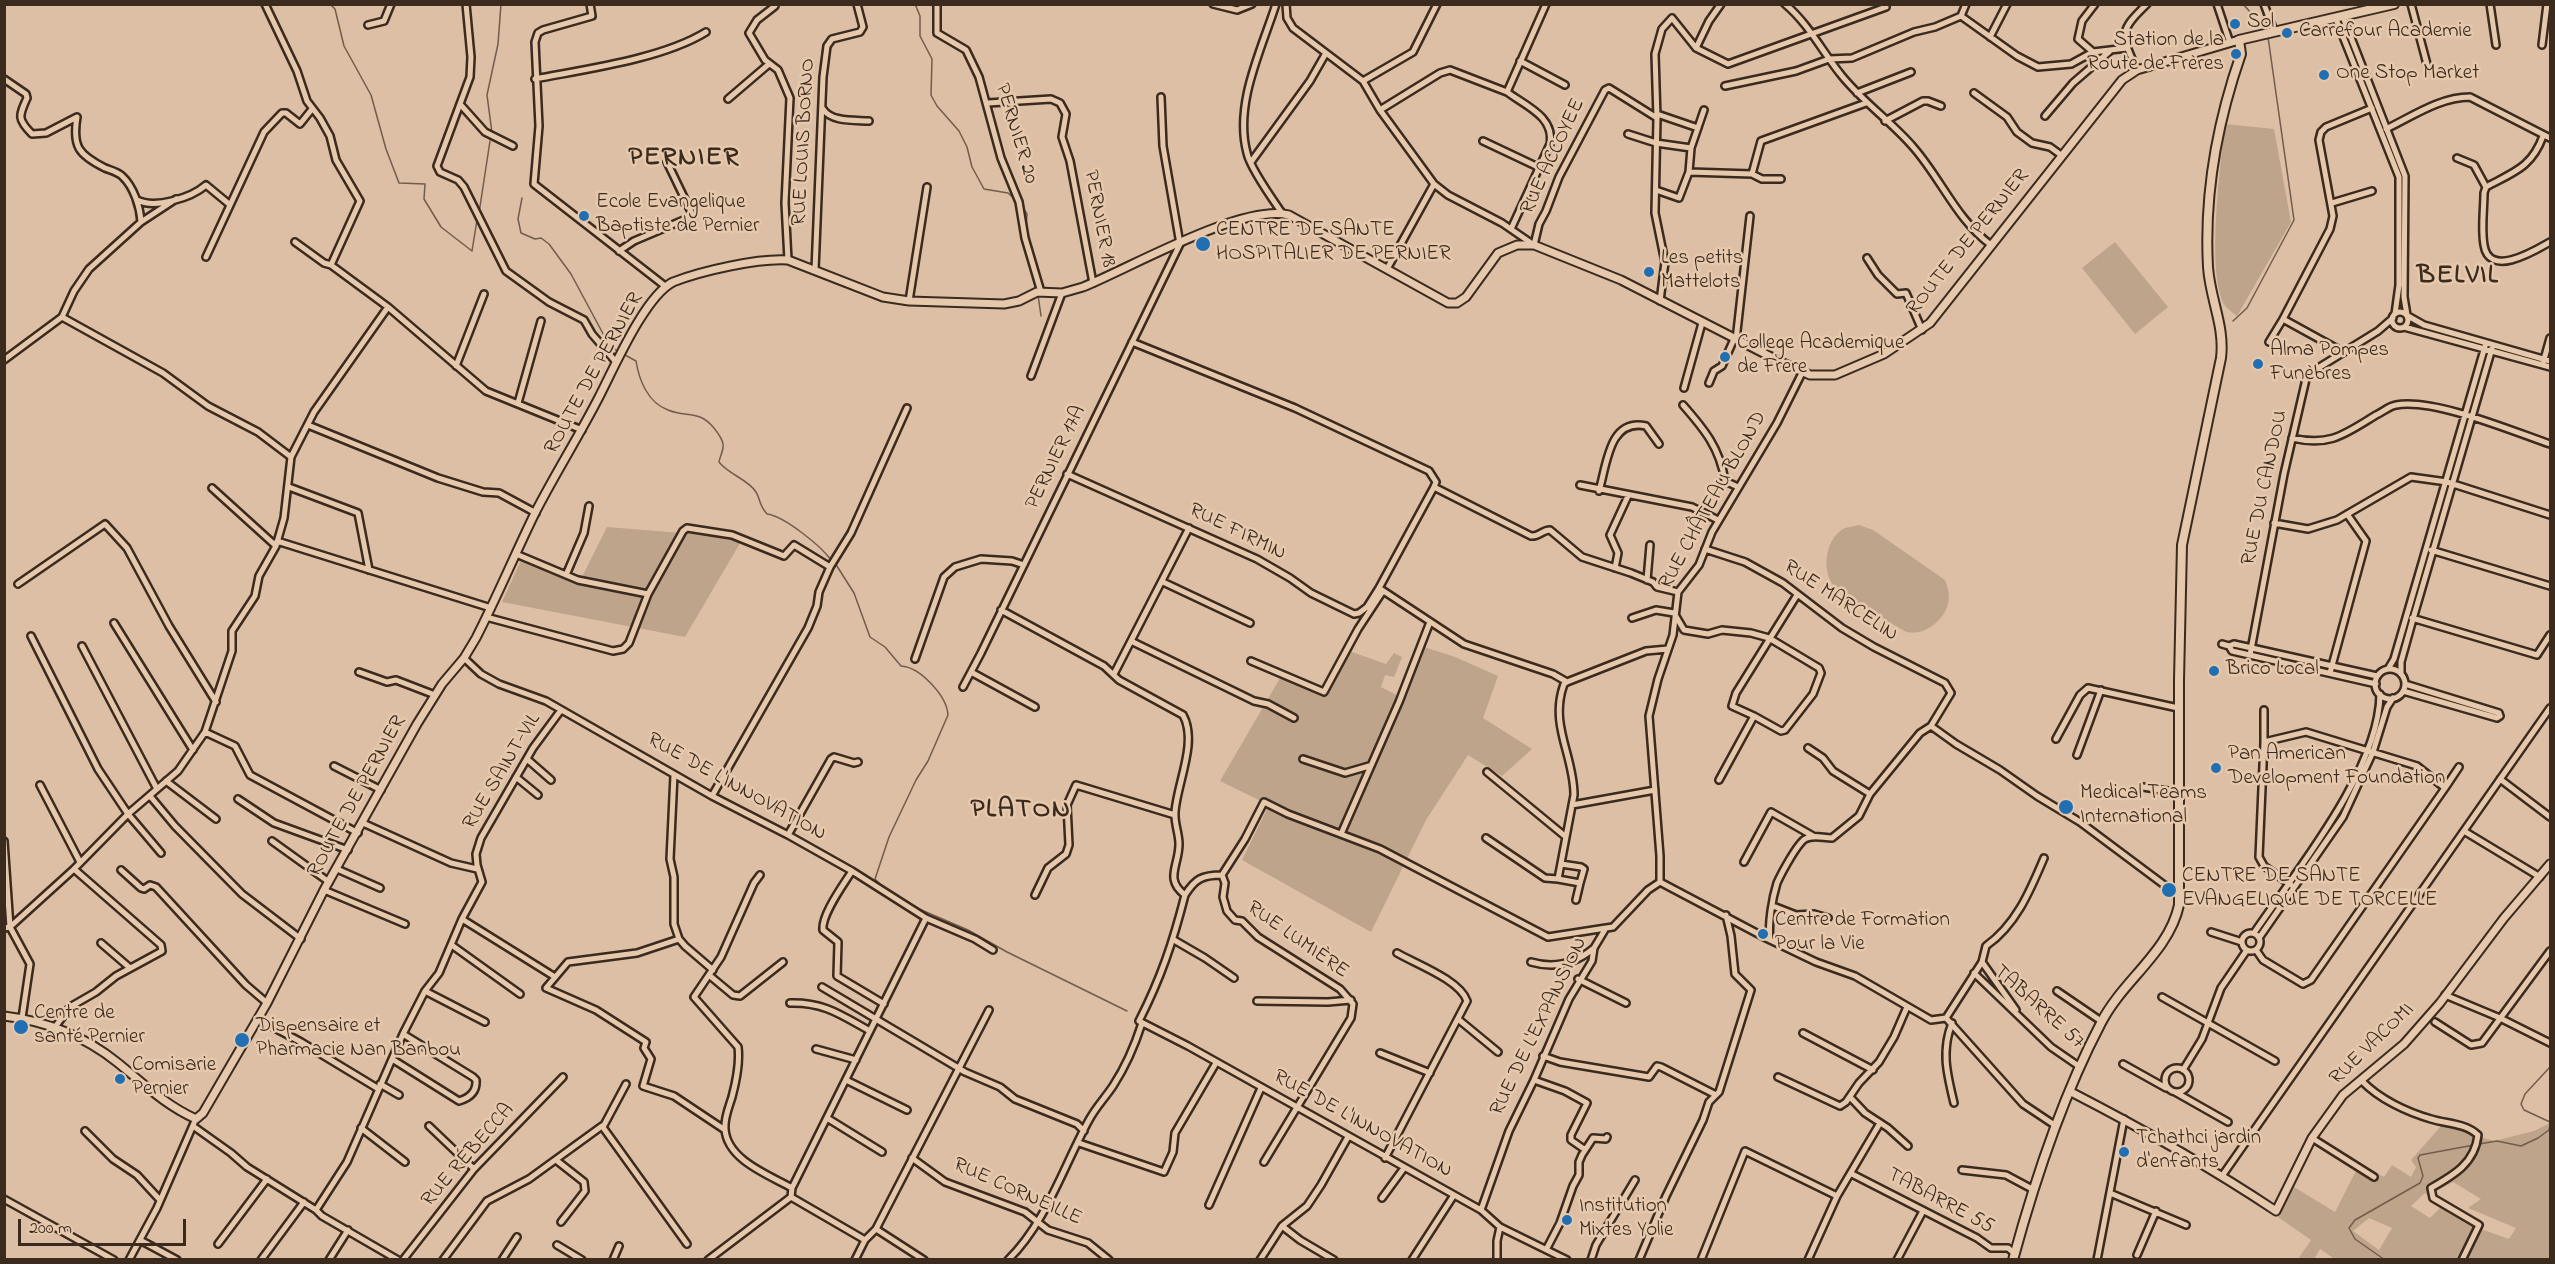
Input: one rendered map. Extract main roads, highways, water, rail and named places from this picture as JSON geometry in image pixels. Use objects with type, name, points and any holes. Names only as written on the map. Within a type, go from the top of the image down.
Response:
[{"type":"main road","points":[[2013,1256],[2056,1126],[2102,1021],[2170,931],[2176,917],[2179,896],[2178,708],[2182,545],[2223,339],[2208,270],[2209,198],[2217,136],[2241,54],[2239,40],[2394,4]]},
{"type":"waterway","points":[[330,4],[335,9],[344,46],[371,95],[386,149],[399,183],[425,184],[424,199],[441,227],[472,251],[477,220]]},
{"type":"waterway","points":[[492,133],[487,95],[498,44],[501,4]]},
{"type":"waterway","points":[[915,4],[920,16],[920,36],[932,59],[931,95],[937,106],[959,131],[967,147],[972,167],[984,189],[1008,193],[1016,200]]},
{"type":"waterway","points":[[2243,4],[2265,29]]},
{"type":"waterway","points":[[2233,321],[2247,308],[2294,220],[2268,37]]},
{"type":"waterway","points":[[479,213],[490,141]]},
{"type":"waterway","points":[[522,198],[518,219],[521,233],[535,239],[541,238],[549,244],[571,274],[608,343],[617,351]]},
{"type":"waterway","points":[[1023,208],[1027,214],[1026,229]]},
{"type":"waterway","points":[[1025,246],[1037,290]]},
{"type":"waterway","points":[[1038,295],[1041,316]]},
{"type":"waterway","points":[[625,355],[636,361],[642,383],[661,407],[703,418],[714,428],[723,444],[719,462],[753,488],[767,514],[783,520],[802,533],[831,560]]},
{"type":"waterway","points":[[835,563],[854,593],[870,637],[885,647],[901,666],[916,671],[924,677],[938,691],[948,715],[928,761],[916,780],[889,837],[875,879],[886,890]]},
{"type":"waterway","points":[[912,906],[968,930],[1007,952],[1127,1011]]},
{"type":"waterway","points":[[2550,1067],[2525,1094],[2521,1104],[2524,1110],[2550,1122]]},
{"type":"waterway","points":[[2479,1144],[2497,1141],[2521,1146],[2538,1138],[2549,1130],[2550,1126]]},
{"type":"waterway","points":[[2385,1260],[2355,1239],[2349,1228],[2355,1220],[2420,1183],[2423,1176],[2418,1158],[2420,1155],[2474,1145]]},
{"type":"place","name":"Sol","points":[[2235,24]]},
{"type":"place","name":"Carrefour Academie","points":[[2287,33]]},
{"type":"place","name":"Station de la Route de Frères","points":[[2236,54]]},
{"type":"place","name":"One Stop Market","points":[[2324,75]]},
{"type":"place","name":"Ecole Evangelique Baptiste de Pernier","points":[[584,216]]},
{"type":"place","name":"CENTRE DE SANTE HOSPITALIER DE PERNIER","points":[[1203,244]]},
{"type":"place","name":"Les petits Mattelots","points":[[1649,272]]},
{"type":"place","name":"College Academique de Frere","points":[[1725,357]]},
{"type":"place","name":"Alma Pompes Funèbres","points":[[2258,364]]},
{"type":"place","name":"Brico Local","points":[[2214,671]]},
{"type":"place","name":"Pan American Development Foundation","points":[[2216,768]]},
{"type":"place","name":"Medical Teams International","points":[[2066,807]]},
{"type":"place","name":"CENTRE DE SANTE EVANGELIQUE DE TORCELLE","points":[[2169,890]]},
{"type":"place","name":"Centre de Formation Pour la Vie","points":[[1763,934]]},
{"type":"place","name":"Centre de santé Pernier","points":[[21,1027]]},
{"type":"place","name":"Dispensaire et Pharmacie Nan Banbou","points":[[242,1040]]},
{"type":"place","name":"Comisarie Pernier","points":[[120,1079]]},
{"type":"place","name":"Tchathci jardin d'enfants","points":[[2124,1152]]},
{"type":"place","name":"Institution Mixtes Yolie","points":[[1567,1220]]},
{"type":"district","name":"PERNIER","points":[[684,160]]},
{"type":"district","name":"BELVIL","points":[[2458,278]]},
{"type":"district","name":"PLATON","points":[[1021,812]]}]
